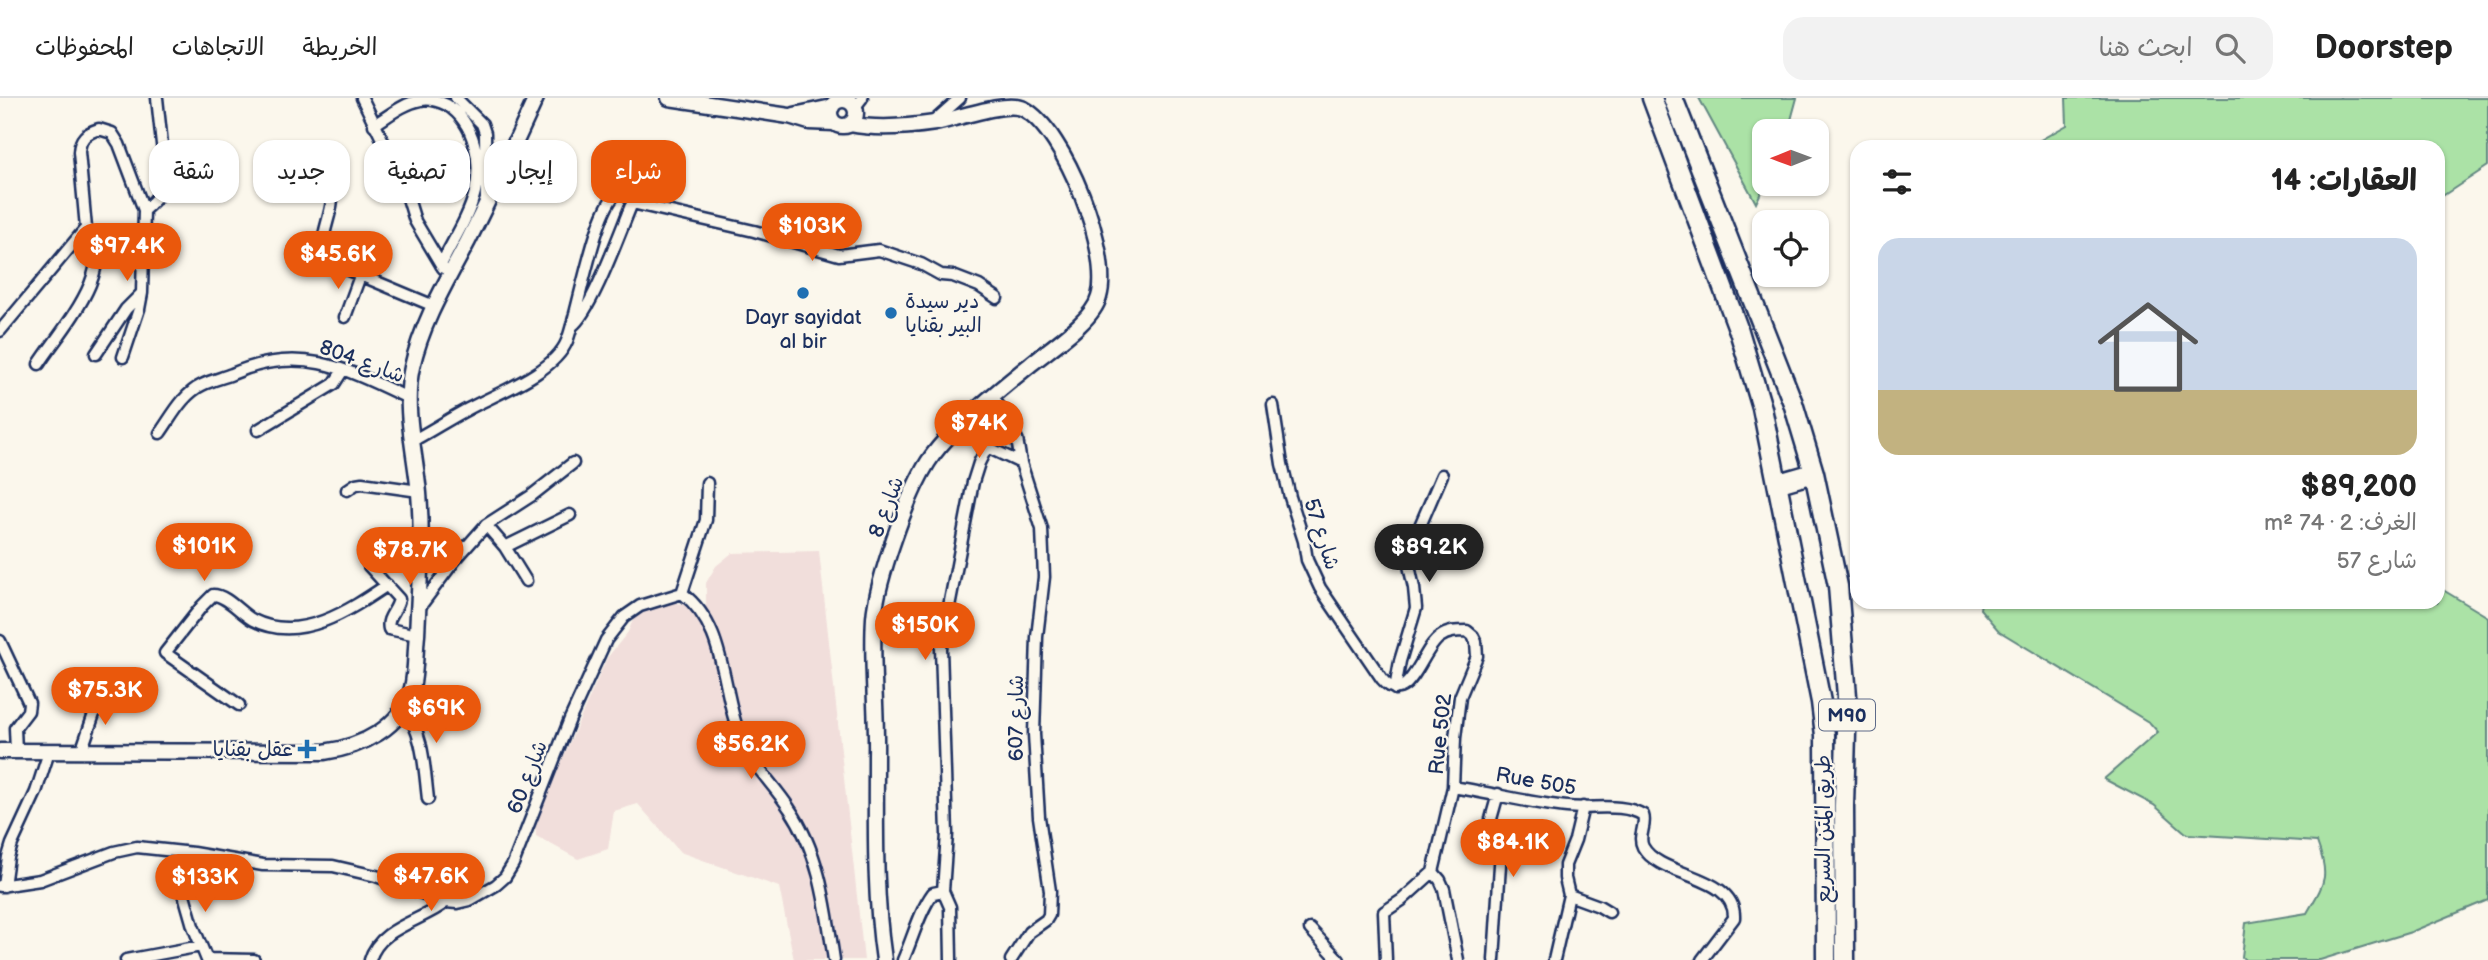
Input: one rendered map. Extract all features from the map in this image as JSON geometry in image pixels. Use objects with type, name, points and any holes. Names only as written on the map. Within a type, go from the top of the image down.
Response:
[{"type":"highway","name":"طريق المتن السريع","points":[[1652,98],[1740,331],[1762,408],[1779,483],[1825,735],[1826,960]]},
{"type":"highway","name":"طريق المتن السريع","points":[[1673,98],[1793,403],[1814,473],[1838,586],[1847,696],[1844,806],[1845,960]]},
{"type":"highway","points":[[1779,483],[1814,473]]},
{"type":"street","points":[[144,210],[157,200],[164,184],[162,132],[157,98]]},
{"type":"street","points":[[362,98],[403,182],[415,221],[445,271]]},
{"type":"street","points":[[456,98],[482,124],[485,133],[486,204]]},
{"type":"street","points":[[445,271],[486,204],[536,98]]},
{"type":"street","points":[[669,98],[845,126],[853,107],[835,102],[831,107],[831,118],[835,123]]},
{"type":"street","points":[[932,123],[960,98]]},
{"type":"street","points":[[0,751],[333,751],[364,742],[394,720],[404,708],[415,674],[421,527],[412,441],[412,367],[475,191],[475,146],[468,127],[451,108],[432,99],[408,104],[374,125]]},
{"type":"street","name":"شارع 8","points":[[853,107],[873,127],[932,123],[1008,105],[1018,106],[1034,115],[1049,129],[1069,162],[1088,213],[1102,279],[1100,296],[1095,307],[1081,322],[992,396],[937,449],[917,481],[888,559],[875,609],[875,842],[884,960]]},
{"type":"street","points":[[789,116],[831,107]]},
{"type":"street","points":[[39,364],[93,281],[97,255],[93,236],[86,228],[79,146],[84,136],[99,129],[112,133],[119,144],[144,210],[142,293],[122,357]]},
{"type":"street","points":[[331,203],[323,242],[325,257],[334,265],[434,306]]},
{"type":"street","points":[[412,441],[551,363],[566,344],[594,242],[609,203]]},
{"type":"street","points":[[572,326],[578,322],[590,302],[632,203],[839,254],[879,250],[921,264],[941,275],[979,286],[997,298]]},
{"type":"street","points":[[0,331],[86,228]]},
{"type":"street","points":[[345,317],[360,276]]},
{"type":"street","points":[[96,354],[126,309],[142,293]]},
{"type":"street","name":"شارع 804","points":[[160,433],[181,403],[200,386],[244,368],[277,360],[318,362],[410,399]]},
{"type":"street","points":[[258,429],[334,384],[343,370]]},
{"type":"street","name":"شارع 607","points":[[992,396],[1017,439],[1021,463],[1042,529],[1045,558],[1037,637],[1034,734],[1039,817],[1050,902],[1046,920],[1029,932],[1010,960]]},
{"type":"street","name":"شارع 57","points":[[1273,405],[1282,464],[1307,560],[1320,588],[1353,640],[1382,679],[1390,688],[1395,689]]},
{"type":"street","points":[[965,420],[987,447],[1021,463]]},
{"type":"street","points":[[951,960],[950,907],[943,891],[947,834],[941,648],[973,482],[987,447]]},
{"type":"street","points":[[419,609],[454,560],[486,525],[573,463]]},
{"type":"street","points":[[1395,689],[1400,661],[1416,608],[1415,588],[1408,561],[1410,549],[1443,475]]},
{"type":"street","points":[[348,490],[362,483],[419,491]]},
{"type":"street","points":[[707,483],[706,520],[682,593],[693,601],[712,629],[744,746],[791,810],[806,839],[822,885],[834,960]]},
{"type":"street","points":[[505,547],[570,515]]},
{"type":"street","points":[[486,525],[505,547],[526,581]]},
{"type":"street","points":[[369,566],[399,599],[388,622],[389,629],[416,635]]},
{"type":"street","points":[[239,705],[165,653],[213,595],[222,596],[254,621],[295,628],[326,621],[352,609],[387,585]]},
{"type":"street","name":"شارع 60","points":[[446,902],[470,900],[505,877],[529,826],[587,680],[614,629],[624,617],[640,606],[682,593]]},
{"type":"street","name":"Rue 502","points":[[1395,689],[1406,684],[1431,644],[1451,632],[1466,631],[1474,636],[1477,656],[1460,697],[1453,787],[1433,872]]},
{"type":"street","points":[[0,641],[29,703],[28,710],[15,728],[16,751]]},
{"type":"street","points":[[81,752],[94,714],[100,706],[122,696]]},
{"type":"street","points":[[404,708],[415,724],[421,745],[428,799]]},
{"type":"street","points":[[49,752],[36,792],[12,844],[2,886],[40,880],[114,852],[137,848],[193,853],[262,865],[333,866],[376,876],[446,902]]},
{"type":"street","name":"Rue 505","points":[[1453,787],[1567,807],[1583,807],[1566,865],[1565,878],[1569,895],[1554,960]]},
{"type":"street","points":[[1493,960],[1501,849],[1491,819],[1498,794]]},
{"type":"street","points":[[1583,807],[1602,806],[1643,815],[1645,823],[1641,840],[1647,852],[1669,868],[1699,878],[1728,898],[1732,904],[1734,918],[1702,960]]},
{"type":"street","points":[[1386,960],[1384,912],[1433,872],[1444,889],[1458,960]]},
{"type":"street","points":[[228,888],[199,882],[190,883],[185,887],[183,896],[207,960],[254,960]]},
{"type":"street","points":[[903,960],[915,936],[926,903],[933,893],[943,891]]},
{"type":"street","points":[[1569,895],[1609,912]]},
{"type":"street","points":[[370,960],[383,939],[446,902]]},
{"type":"street","points":[[1310,929],[1339,960]]},
{"type":"street","points":[[126,960],[201,946]]},
{"type":"shaded area","points":[[819,551],[864,960],[794,960],[779,887],[680,852],[638,804],[614,811],[608,849],[578,859],[536,836],[535,821],[607,658],[628,632],[636,613],[665,601],[706,608],[706,583],[716,566],[732,553]]},
{"type":"green space","points":[[1699,98],[1797,98],[1791,119],[1752,119],[1752,196]]},
{"type":"green space","points":[[2066,98],[2488,98],[2488,166],[2445,194],[2445,140],[2040,140],[2067,125]]},
{"type":"green space","points":[[2445,591],[2488,617],[2488,900],[2411,932],[2320,960],[2245,960],[2242,957],[2246,923],[2307,913],[2324,879],[2317,842],[2187,834],[2154,805],[2104,779],[2158,732],[2150,723],[1999,631],[1980,609],[2445,609]]},
{"type":"place","name":"Dayr sayidat al bir","points":[[803,293]]},
{"type":"place","name":"دير سيدة البير بقنايا","points":[[891,313]]},
{"type":"place","name":"عقل بقنايا","points":[[307,749]]}]
